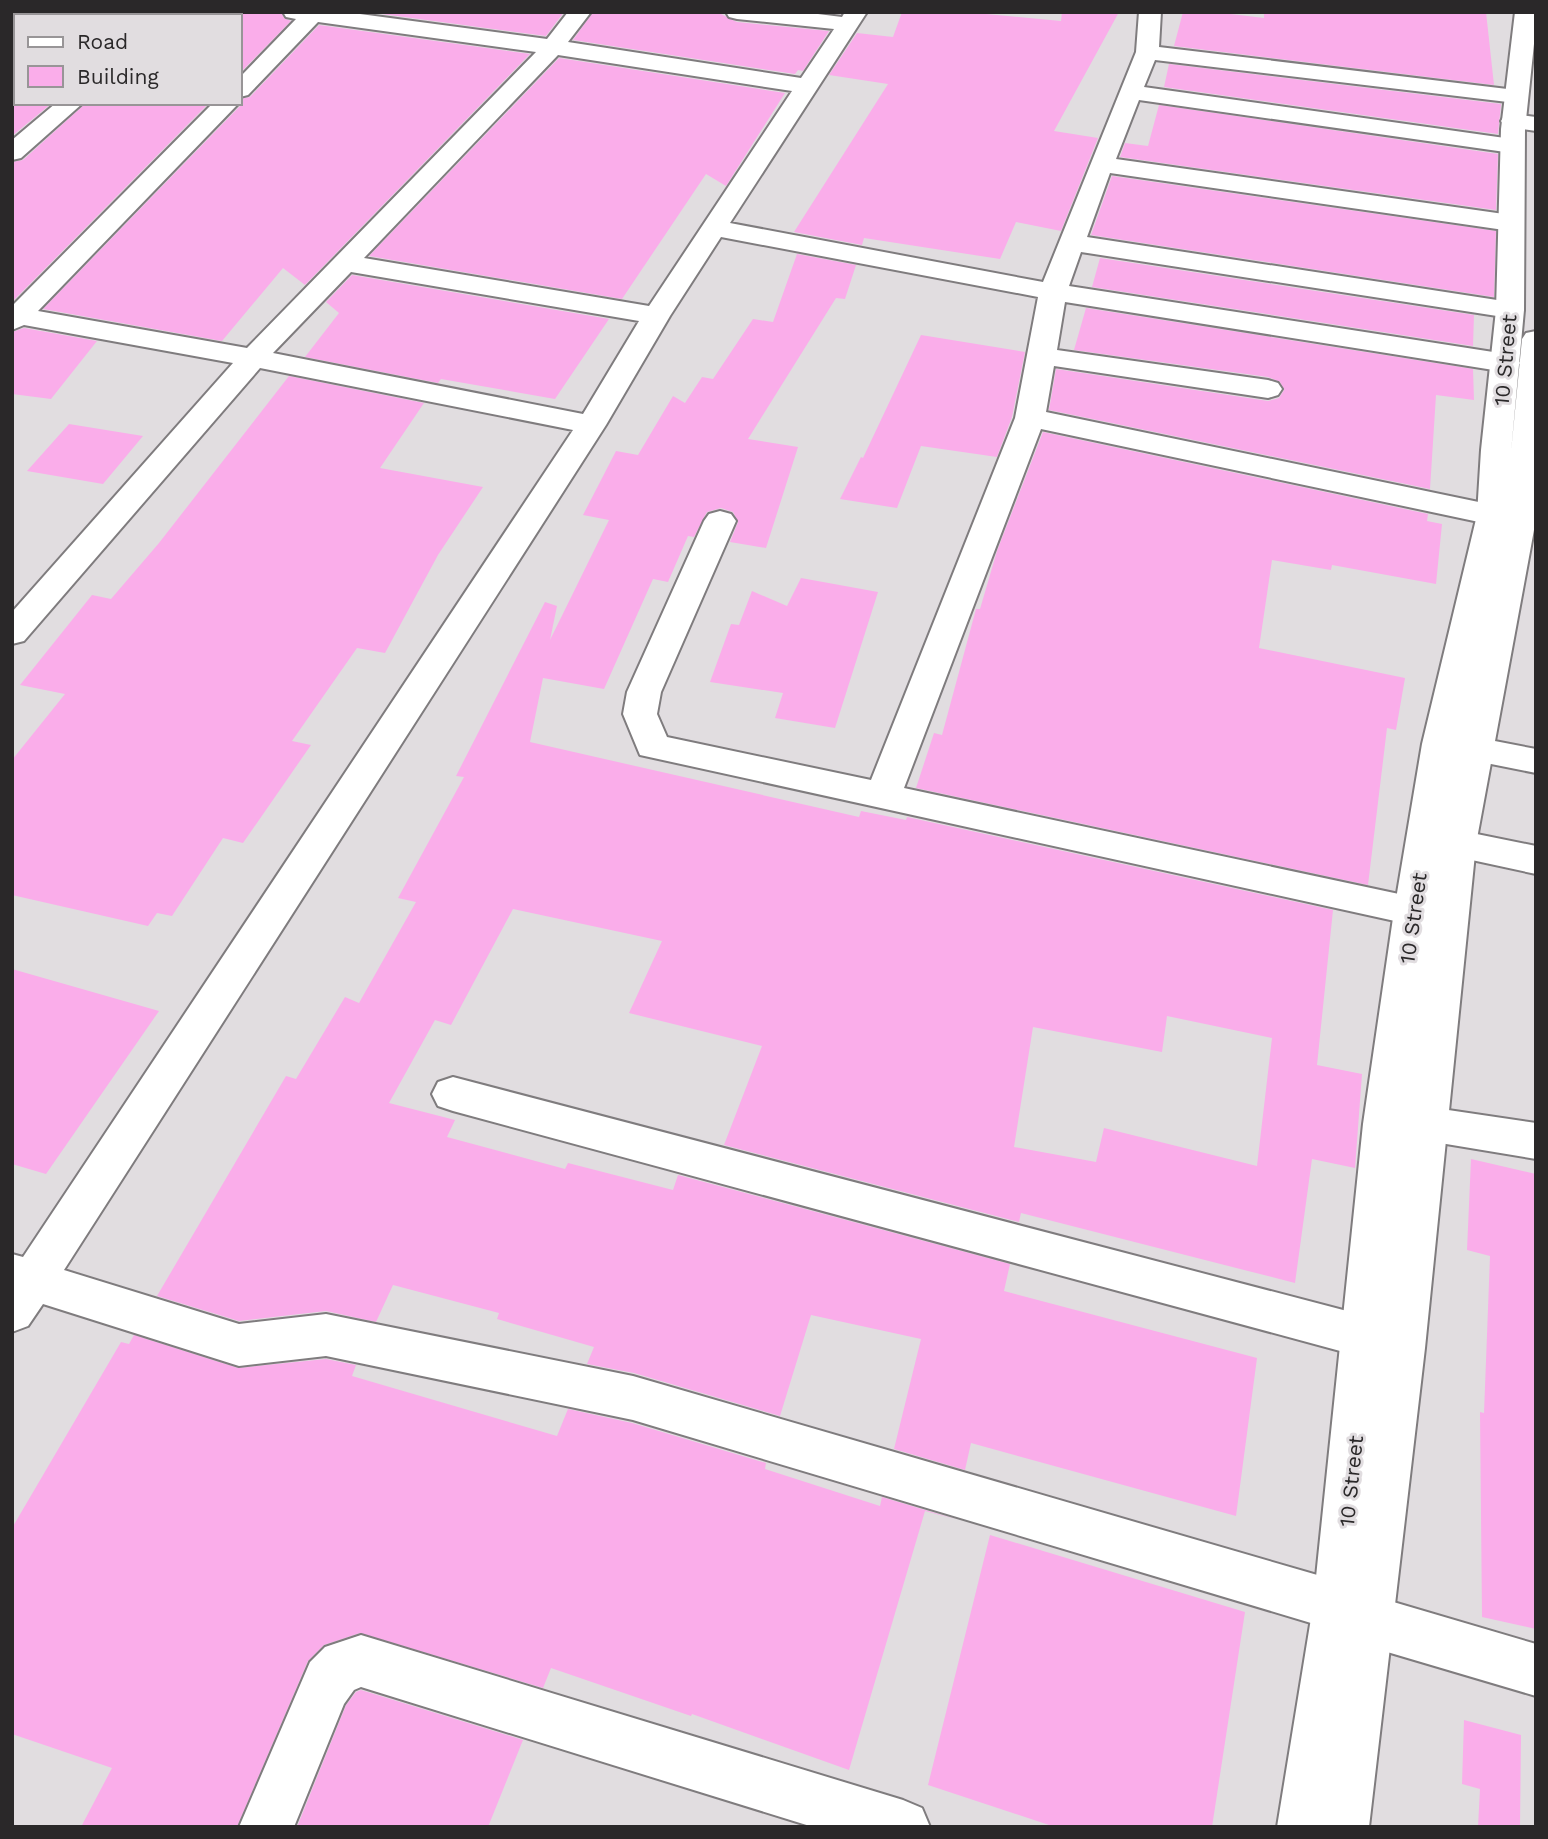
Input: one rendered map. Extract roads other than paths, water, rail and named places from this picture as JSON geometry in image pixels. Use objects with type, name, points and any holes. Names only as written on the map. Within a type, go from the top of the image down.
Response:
[{"type":"street","points":[[12,634],[253,358],[553,47],[580,12]]},
{"type":"street","points":[[737,12],[853,18]]},
{"type":"street","points":[[883,796],[1030,418],[1053,292],[1147,52],[1150,12]]},
{"type":"street","points":[[242,88],[307,13],[808,86]]},
{"type":"street","name":"10 Street","points":[[1304,1827],[1353,1613],[1428,1124],[1457,844],[1533,433],[1517,337],[1511,223],[1512,146],[1525,123],[1520,13]]},
{"type":"street","points":[[853,18],[656,316],[591,425],[19,1289],[239,1345],[326,1335],[633,1398],[1536,1670]]},
{"type":"street","points":[[1147,52],[1523,87]]},
{"type":"street","points":[[1131,92],[1512,146]]},
{"type":"street","points":[[12,153],[69,105]]},
{"type":"street","points":[[14,318],[225,105]]},
{"type":"street","points":[[1101,164],[1511,223]]},
{"type":"street","points":[[714,228],[1053,292],[1517,337]]},
{"type":"street","points":[[1072,243],[1517,337]]},
{"type":"street","points":[[345,262],[656,316]]},
{"type":"street","points":[[14,318],[253,358],[591,425]]},
{"type":"street","name":"10 Street","points":[[1342,1827],[1366,1338],[1384,1124],[1413,911],[1440,744],[1516,519],[1496,450],[1517,337]]},
{"type":"street","points":[[1041,356],[1268,389]]},
{"type":"street","points":[[1030,418],[1516,519]]},
{"type":"street","points":[[720,521],[644,692],[640,713],[653,746],[1413,911]]},
{"type":"street","points":[[1474,749],[1536,761]]},
{"type":"street","points":[[1457,844],[1536,860]]},
{"type":"street","points":[[453,1094],[1366,1338]]},
{"type":"street","points":[[1384,1124],[1428,1124],[1536,1141]]},
{"type":"street","points":[[266,1827],[325,1686],[334,1671],[346,1663],[361,1661],[835,1817],[903,1827]]}]
